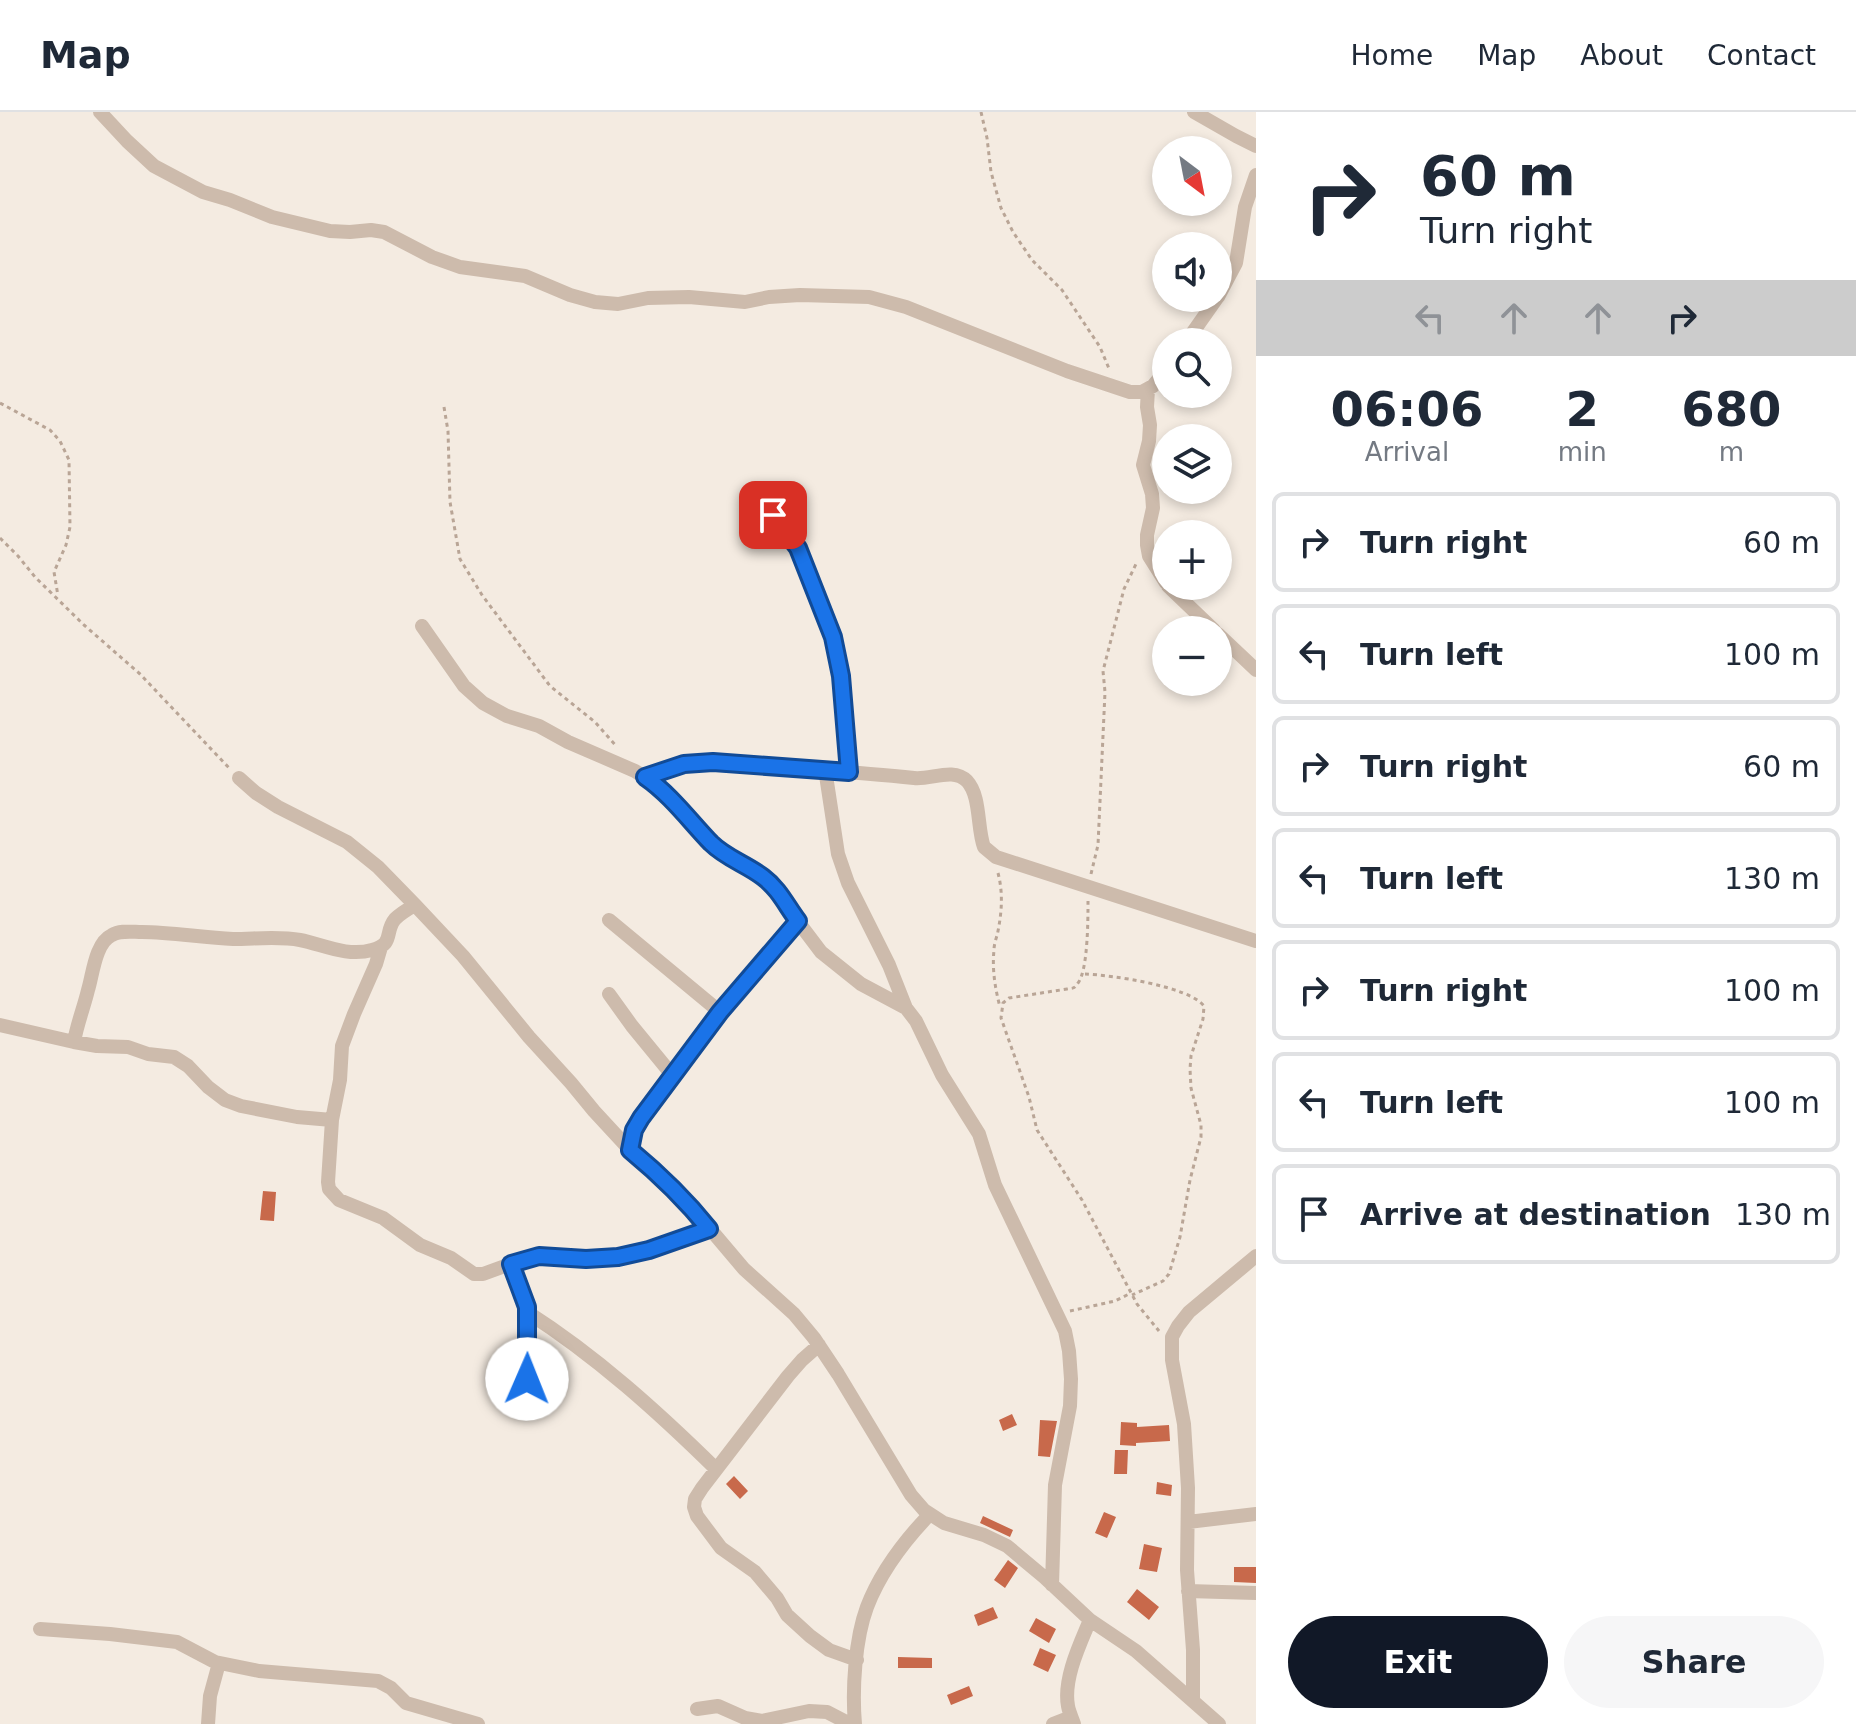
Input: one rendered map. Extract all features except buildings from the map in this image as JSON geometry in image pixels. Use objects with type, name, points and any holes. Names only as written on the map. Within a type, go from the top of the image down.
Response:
[{"type":"street","points":[[100,112],[154,166],[203,192],[272,217],[330,231],[384,232],[432,257],[460,267],[525,276],[570,295],[618,304],[648,298],[689,297],[745,302],[800,295],[869,297],[906,307],[1114,387],[1142,392],[1152,387]]},
{"type":"street","points":[[1194,112],[1256,146]]},
{"type":"street","points":[[1232,271],[1236,263],[1245,207],[1256,175]]},
{"type":"street","points":[[1148,389],[1149,441],[1143,465],[1152,494],[1153,508],[1147,535],[1152,561]]},
{"type":"street","points":[[760,499],[798,548],[833,637],[841,676],[849,772]]},
{"type":"street","points":[[1183,600],[1199,616]]},
{"type":"street","points":[[422,626],[464,686],[483,703],[629,768],[660,787],[712,843],[779,890],[821,952],[861,984],[906,1008]]},
{"type":"street","points":[[1232,647],[1256,670]]},
{"type":"street","points":[[645,777],[684,764],[713,762],[924,779],[946,774],[965,779],[976,803],[981,840],[992,854],[1256,941]]},
{"type":"street","points":[[825,769],[838,854],[848,883],[889,965],[906,1008],[916,1021],[942,1075],[979,1134],[995,1185],[1065,1331],[1071,1392],[1055,1485],[1052,1585]]},
{"type":"street","points":[[239,778],[278,807],[347,842],[378,867],[463,956],[529,1037],[630,1150],[658,1173],[689,1204],[744,1269],[794,1314],[819,1345],[911,1495],[924,1510],[944,1523],[984,1535],[1007,1546],[1090,1620],[1136,1651],[1219,1724]]},
{"type":"street","points":[[74,1042],[94,961],[110,935],[152,932],[232,939],[285,939],[362,952],[381,947],[388,941],[395,920],[415,905]]},
{"type":"street","points":[[609,920],[720,1012]]},
{"type":"street","points":[[630,1150],[634,1130],[641,1118],[720,1012],[798,921]]},
{"type":"street","points":[[381,947],[342,1046],[328,1182],[339,1200],[383,1218],[420,1245],[451,1258],[474,1274],[483,1274],[539,1256],[586,1259],[618,1257],[649,1250],[709,1229]]},
{"type":"street","points":[[609,994],[673,1076]]},
{"type":"street","points":[[0,1025],[74,1042],[128,1047],[148,1054],[174,1057],[225,1100],[297,1117],[332,1120]]},
{"type":"street","points":[[1193,1701],[1184,1424],[1171,1341],[1189,1312],[1256,1256]]},
{"type":"street","points":[[511,1264],[527,1307],[527,1379]]},
{"type":"street","points":[[527,1312],[593,1359],[650,1406],[716,1469]]},
{"type":"street","points":[[819,1345],[788,1376],[716,1469],[695,1499],[694,1507],[697,1516],[721,1548],[755,1572],[797,1624],[829,1650],[857,1660]]},
{"type":"street","points":[[697,1709],[718,1706],[745,1718],[762,1721],[809,1711],[827,1712],[852,1724],[859,1633],[868,1605],[897,1554],[930,1514]]},
{"type":"street","points":[[1188,1522],[1256,1514]]},
{"type":"street","points":[[1188,1591],[1256,1593]]},
{"type":"street","points":[[1053,1724],[1072,1720],[1067,1703],[1069,1682],[1090,1620]]},
{"type":"street","points":[[40,1629],[177,1642],[219,1663],[293,1675],[378,1681],[391,1688],[406,1703],[478,1724]]},
{"type":"street","points":[[208,1724],[210,1696],[219,1663]]},
{"type":"path","points":[[981,112],[991,172],[1001,208],[1032,260],[1062,290],[1100,347],[1109,365],[1114,387]]},
{"type":"path","points":[[0,403],[50,430],[60,441],[69,460],[70,527],[54,572],[58,598]]},
{"type":"path","points":[[444,407],[449,442],[450,502],[460,559],[482,595],[550,686],[595,722],[629,768]]},
{"type":"path","points":[[0,538],[84,625],[140,674],[239,778]]},
{"type":"path","points":[[1148,548],[1124,589],[1103,671],[1105,692],[1098,845],[1088,886],[1083,974],[1075,987],[1009,998],[1003,1003],[1001,1018],[1029,1097],[1037,1130],[1077,1191],[1131,1294],[1171,1341]]},
{"type":"path","points":[[992,854],[1002,888],[994,947],[994,986],[1001,1011]]},
{"type":"path","points":[[1057,1312],[1109,1303],[1163,1281],[1169,1274],[1201,1137],[1190,1069],[1204,1006],[1200,1001],[1159,986],[1105,975],[1083,974]]},
{"type":"route","points":[[527,1379],[527,1307],[511,1264],[539,1256],[559,1259],[618,1257],[649,1250],[709,1229],[689,1204],[630,1150],[634,1130],[720,1012],[798,921],[779,890],[726,855],[682,808],[645,777],[684,764],[713,762],[849,772],[841,676],[833,637],[798,548],[773,515]]}]
